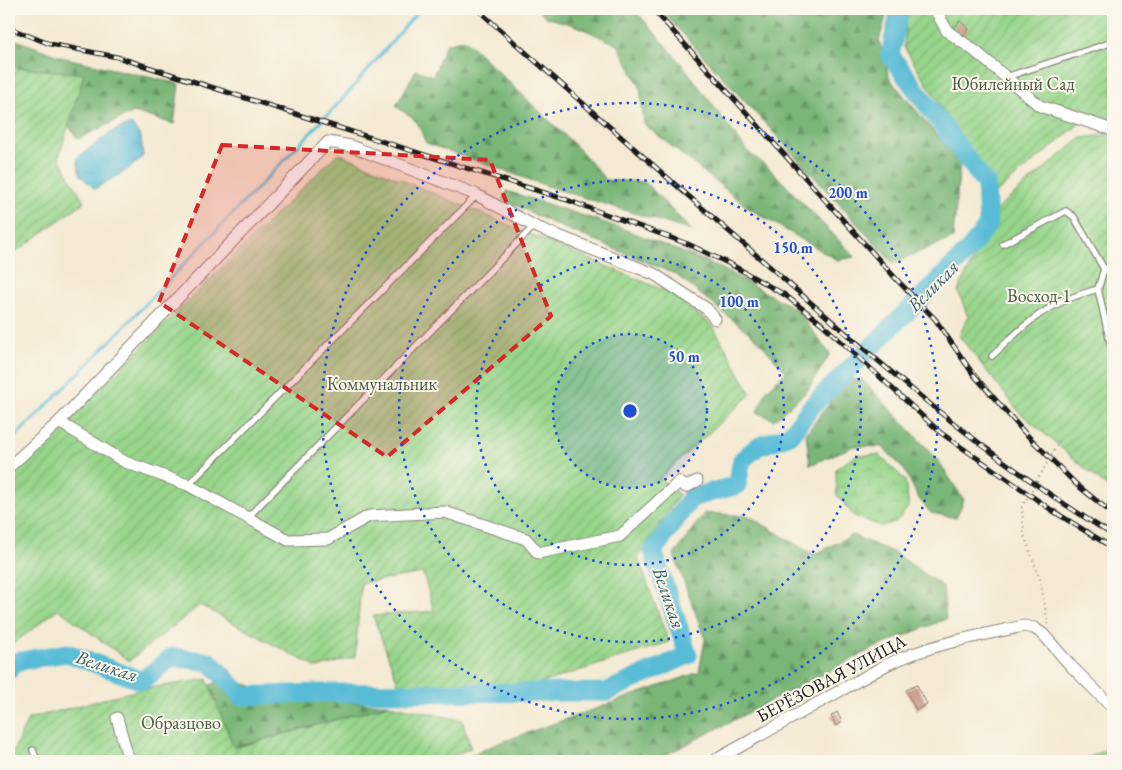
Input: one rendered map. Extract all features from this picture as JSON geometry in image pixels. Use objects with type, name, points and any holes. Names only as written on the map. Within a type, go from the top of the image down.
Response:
[{"type":"street","points":[[937,9],[947,31],[975,51],[1040,106],[1113,130]]},
{"type":"street","points":[[9,467],[58,422],[328,142],[351,146],[478,195],[534,226],[654,274],[707,310],[715,319]]},
{"type":"street","points":[[58,422],[126,462],[188,485],[288,540],[328,539],[369,516],[445,512],[526,539],[538,553],[620,536],[679,482],[686,487],[697,481]]},
{"type":"street","name":"БЕРЁЗОВАЯ УЛИЦА","points":[[714,761],[879,669],[916,651],[949,641],[1024,626],[1034,628],[1050,642],[1113,708]]},
{"type":"street","points":[[117,718],[129,761]]},
{"type":"lane","points":[[1006,78],[1113,42]]},
{"type":"lane","points":[[188,485],[478,195]]},
{"type":"lane","points":[[1003,244],[1066,211],[1074,217],[1104,269],[1098,289],[1113,356]]},
{"type":"lane","points":[[248,517],[534,226]]},
{"type":"lane","points":[[1104,269],[1113,267]]},
{"type":"lane","points":[[992,356],[1028,321],[1069,297],[1098,289]]},
{"type":"lane","points":[[32,750],[36,761]]},
{"type":"path","points":[[1050,642],[1040,579],[1024,535],[1022,507],[1060,440]]},
{"type":"highlighted area","points":[[222,145],[490,160],[551,316],[387,457],[159,302]]},
{"type":"green space","points":[[537,9],[634,9],[685,68],[747,151],[770,169],[855,257],[837,260],[750,209],[644,124],[640,87],[618,45],[577,26],[546,17]]},
{"type":"green space","points":[[660,9],[888,9],[879,41],[890,79],[960,163],[953,238],[893,263]]},
{"type":"green space","name":"Юбилейный Сад","points":[[907,9],[1113,9],[1113,128],[1084,120],[995,194],[904,47]]},
{"type":"green space","points":[[9,37],[61,57],[179,84],[174,124],[134,112],[78,139],[68,125],[84,74],[9,67]]},
{"type":"green space","points":[[464,39],[580,150],[606,180],[645,182],[692,231],[553,188],[426,143],[417,122],[396,106],[416,70],[433,76],[446,44]]},
{"type":"green space","points":[[9,67],[84,74],[59,157],[84,202],[9,257]]},
{"type":"green space","name":"Восход-1","points":[[1113,134],[1113,492],[1020,413],[959,336],[968,317],[958,291],[999,207],[1081,138]]},
{"type":"green space","name":"Коммунальник","points":[[338,153],[670,293],[713,326],[751,394],[660,478],[679,495],[638,558],[669,642],[516,691],[400,688],[373,616],[434,611],[423,573],[361,583],[355,657],[317,668],[200,605],[129,661],[58,609],[9,647],[9,479]]},
{"type":"green space","points":[[507,191],[621,228],[715,265],[796,309],[830,354],[808,390],[774,420],[757,412],[767,390],[786,372],[757,339],[675,274],[552,223],[503,199]]},
{"type":"green space","points":[[862,379],[937,459],[964,500],[956,518],[931,513],[919,499],[905,471],[883,447],[854,446],[810,465],[806,434],[847,380]]},
{"type":"green space","points":[[857,455],[879,455],[905,480],[909,506],[896,522],[881,526],[854,516],[837,495],[836,469]]},
{"type":"green space","points":[[704,513],[749,516],[814,555],[852,535],[895,553],[943,587],[946,619],[872,649],[654,761],[459,761],[496,744],[699,672],[705,639],[674,555]]},
{"type":"green space","points":[[225,678],[285,693],[389,705],[233,748],[209,686]]},
{"type":"green space","name":"Образцово","points":[[207,679],[234,748],[389,705],[462,720],[471,748],[442,761],[9,761],[28,719],[138,690]]},
{"type":"green space","points":[[1113,746],[1113,761],[1081,761]]},
{"type":"water","points":[[131,124],[141,137],[143,156],[128,169],[95,189],[80,175],[77,158],[111,132]]},
{"type":"building","points":[[960,21],[969,29],[962,36],[954,28]]},
{"type":"building","points":[[917,685],[927,704],[916,710],[906,690]]},
{"type":"building","points":[[837,712],[842,722],[836,726],[831,716]]},
{"type":"waterway","points":[[9,443],[93,359],[341,101],[420,9]]},
{"type":"waterway","name":"Великая","points":[[9,670],[14,662],[67,653],[142,681],[172,657],[210,662],[242,696],[316,693],[606,692],[688,655],[653,551],[691,498],[737,485],[742,460],[757,447],[790,435],[812,406],[967,252],[988,225],[986,184],[890,55],[900,9]]},
{"type":"railway","points":[[477,9],[852,339],[936,409],[1022,475],[1113,535]]},
{"type":"railway","points":[[653,9],[899,282],[935,319],[973,374],[1024,432],[1077,485],[1113,514]]},
{"type":"railway","points":[[9,28],[50,44],[117,57],[567,200],[688,244],[732,265],[785,295],[821,323],[941,433],[1053,511],[1113,548]]}]
